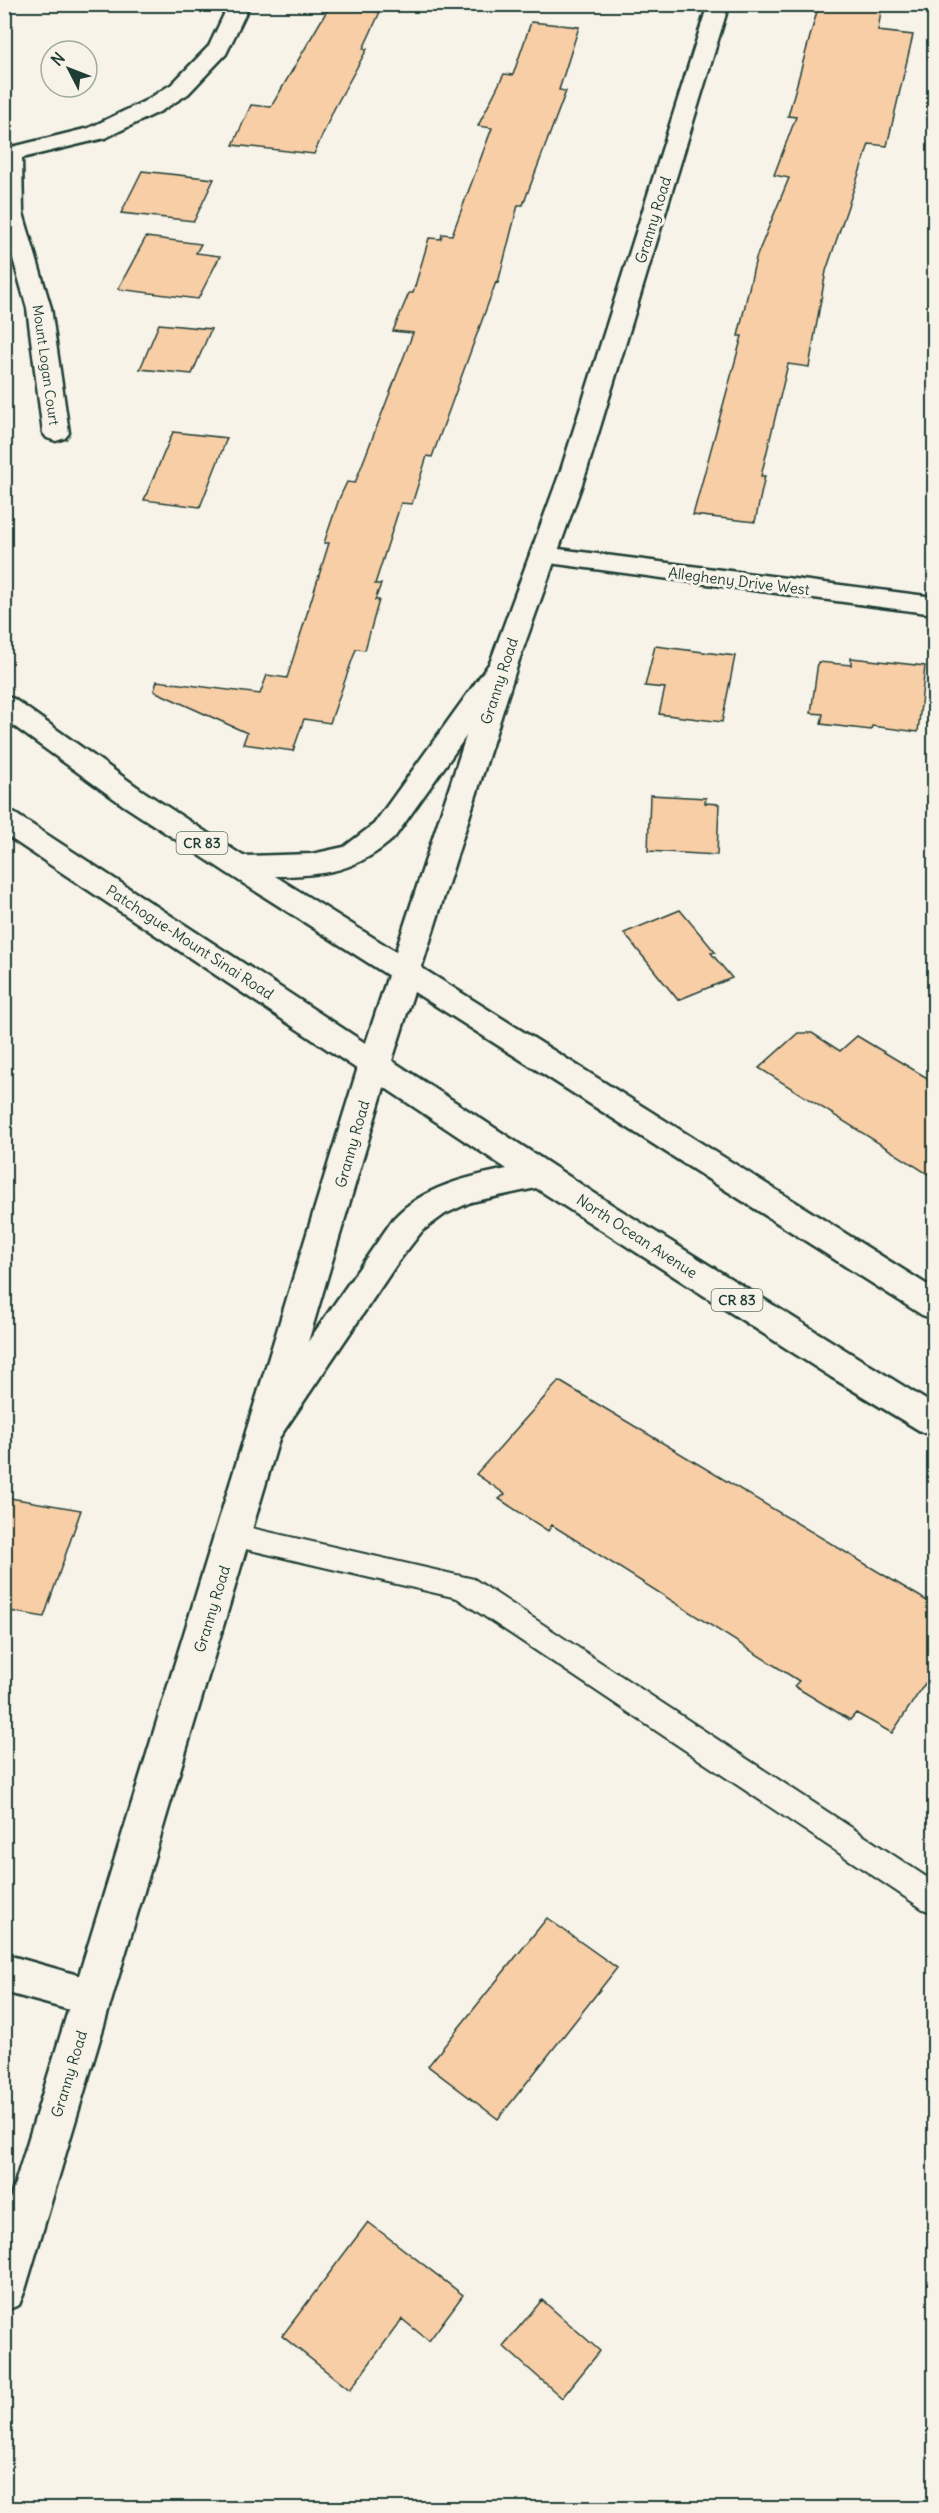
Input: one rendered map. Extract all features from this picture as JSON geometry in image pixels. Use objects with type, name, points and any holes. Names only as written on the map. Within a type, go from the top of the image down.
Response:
[{"type":"main road","points":[[8,156],[97,133],[153,106],[180,89],[218,49],[240,4]]},
{"type":"main road","name":"Granny Road","points":[[4,2290],[375,1064],[504,663],[574,470],[719,4]]},
{"type":"main road","name":"Mount Logan Court","points":[[8,156],[12,213],[39,308],[56,433]]},
{"type":"main road","name":"Allegheny Drive West","points":[[543,555],[934,606]]},
{"type":"main road","points":[[237,866],[332,861],[355,854],[370,843],[384,831],[504,663]]},
{"type":"main road","name":"CR 83","points":[[4,705],[133,798],[237,866],[934,1305]]},
{"type":"main road","name":"Patchogue-Mount Sinai Road","points":[[4,820],[375,1064]]},
{"type":"main road","name":"North Ocean Avenue","points":[[375,1064],[833,1361],[934,1422]]},
{"type":"main road","points":[[265,1431],[386,1253],[419,1214],[454,1195],[542,1174]]},
{"type":"main road","points":[[4,1973],[92,1997]]},
{"type":"lane","points":[[234,1536],[464,1588],[934,1899]]},
{"type":"building","points":[[819,4],[882,4],[878,31],[913,35],[887,146],[869,144],[826,271],[809,367],[788,364],[761,476],[765,476],[755,522],[693,515],[742,336],[738,336],[756,258],[789,178],[774,175],[796,117],[788,116]]},
{"type":"building","points":[[329,7],[380,12],[363,49],[367,49],[334,109],[314,154],[233,145],[251,105],[271,107]]},
{"type":"building","points":[[531,22],[579,27],[559,90],[566,91],[523,205],[518,205],[498,283],[496,282],[432,457],[427,456],[412,504],[401,503],[375,584],[381,584],[375,600],[379,600],[365,650],[356,649],[330,723],[304,719],[293,751],[243,744],[247,733],[154,691],[157,681],[260,694],[267,675],[287,678],[329,543],[324,543],[339,499],[347,482],[355,483],[413,333],[393,331],[409,293],[413,293],[429,238],[441,239],[442,234],[452,235],[492,128],[478,126],[504,74],[513,75]]},
{"type":"building","points":[[142,171],[214,179],[194,221],[121,213]]},
{"type":"building","points":[[146,237],[201,244],[196,253],[220,256],[198,299],[118,289]]},
{"type":"building","points":[[159,324],[211,329],[192,374],[140,369]]},
{"type":"building","points":[[173,432],[227,438],[200,507],[144,500]]},
{"type":"building","points":[[655,646],[735,656],[722,722],[659,714],[665,688],[645,686]]},
{"type":"building","points":[[851,658],[925,666],[918,732],[872,726],[871,730],[821,724],[823,714],[811,713],[818,662],[851,665]]},
{"type":"building","points":[[650,795],[706,798],[705,803],[719,804],[717,855],[648,851]]},
{"type":"building","points":[[680,910],[715,952],[711,953],[732,978],[678,1000],[624,933]]},
{"type":"building","points":[[798,1033],[812,1033],[840,1051],[857,1036],[934,1082],[934,1178],[759,1068]]},
{"type":"building","points":[[559,1381],[934,1605],[934,1670],[892,1733],[856,1713],[850,1720],[794,1686],[799,1681],[552,1525],[548,1531],[499,1499],[505,1494],[476,1474]]},
{"type":"building","points":[[4,1497],[81,1510],[44,1617],[4,1610]]},
{"type":"building","points":[[547,1918],[617,1968],[498,2119],[428,2066]]},
{"type":"building","points":[[368,2222],[463,2295],[429,2341],[402,2319],[350,2390],[282,2336]]},
{"type":"building","points":[[542,2300],[600,2351],[562,2398],[503,2346]]}]
